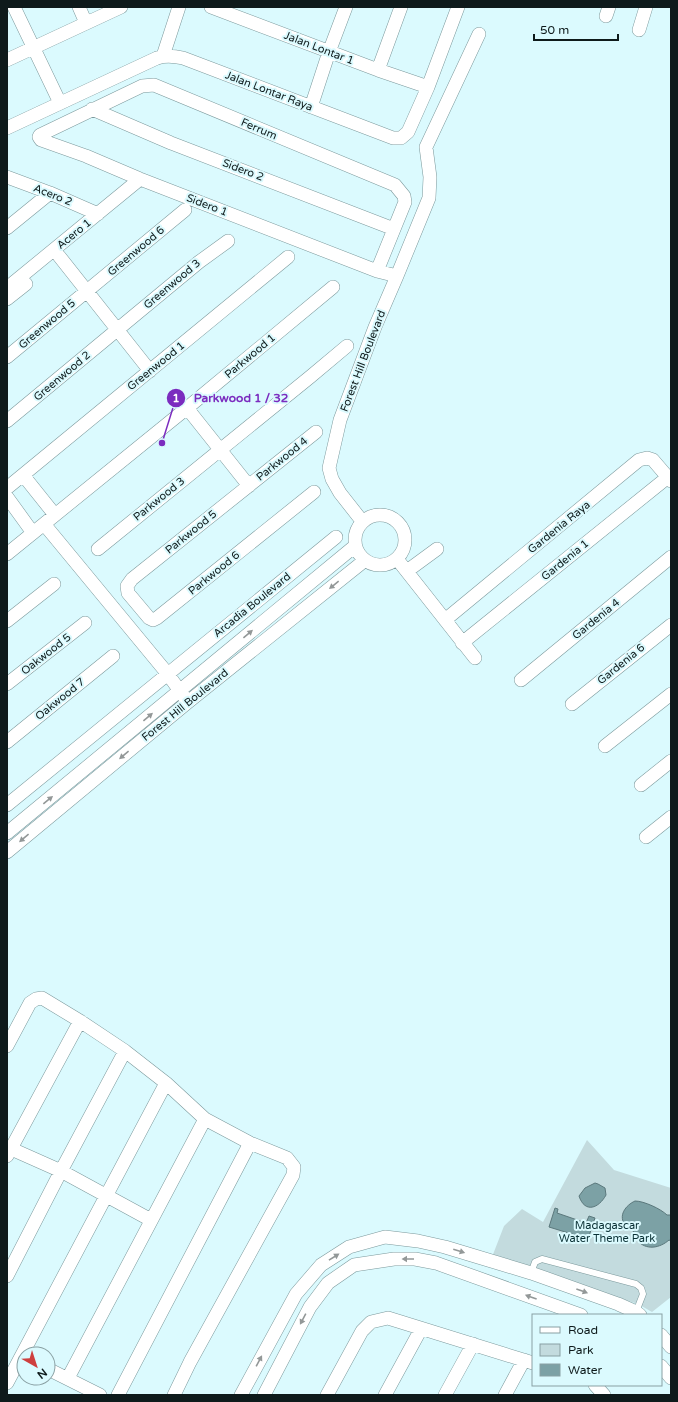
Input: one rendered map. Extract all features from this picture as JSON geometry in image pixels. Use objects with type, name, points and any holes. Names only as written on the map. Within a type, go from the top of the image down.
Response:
[{"type":"street","points":[[14,7],[60,103]]},
{"type":"street","points":[[79,7],[86,23]]},
{"type":"street","points":[[7,60],[121,7]]},
{"type":"street","points":[[163,56],[179,7]]},
{"type":"street","name":"Jalan Lontar 1","points":[[211,7],[329,52],[428,87]]},
{"type":"street","points":[[311,107],[346,7]]},
{"type":"street","points":[[378,70],[401,7]]},
{"type":"street","name":"Jalan Lontar Raya","points":[[7,128],[148,62],[163,56],[174,56],[183,58],[393,138],[401,138],[408,132],[428,87],[458,7]]},
{"type":"street","points":[[639,30],[646,7]]},
{"type":"street","name":"Forest Hill Boulevard","points":[[362,521],[340,493],[332,479],[329,468],[340,420],[375,327],[429,198],[430,177],[426,147],[479,34]]},
{"type":"street","name":"Ferrum","points":[[39,137],[42,133],[142,86],[154,85],[395,185],[404,196],[405,202],[377,271]]},
{"type":"street","name":"Sidero 2","points":[[92,109],[171,142],[394,229]]},
{"type":"street","name":"Sidero 1","points":[[39,137],[42,140],[86,156],[140,179],[377,271],[397,276]]},
{"type":"street","name":"Acero 2","points":[[7,177],[50,193],[98,214]]},
{"type":"street","name":"Acero 1","points":[[7,288],[140,179]]},
{"type":"street","points":[[7,228],[50,193]]},
{"type":"street","points":[[7,299],[136,194]]},
{"type":"street","name":"Greenwood 6","points":[[88,291],[185,210]]},
{"type":"street","name":"Greenwood 3","points":[[117,330],[228,240]]},
{"type":"street","points":[[59,256],[150,371]]},
{"type":"street","name":"Greenwood 1","points":[[7,488],[288,257]]},
{"type":"street","name":"Parkwood 1","points":[[7,554],[333,287]]},
{"type":"street","name":"Greenwood 5","points":[[7,358],[88,291]]},
{"type":"street","name":"Greenwood 2","points":[[7,421],[117,330]]},
{"type":"street","name":"Parkwood 3","points":[[98,548],[347,346]]},
{"type":"street","points":[[187,408],[249,486]]},
{"type":"street","name":"Parkwood 4","points":[[249,486],[316,432]]},
{"type":"street","name":"Gardenia Raya","points":[[445,620],[639,460],[648,458],[653,460],[669,479]]},
{"type":"street","points":[[23,475],[55,515]]},
{"type":"street","name":"Gardenia 1","points":[[462,643],[669,479]]},
{"type":"street","name":"Parkwood 5","points":[[132,579],[249,486]]},
{"type":"street","name":"Parkwood 6","points":[[132,579],[127,586],[128,593],[149,618],[153,620],[168,610],[314,492]]},
{"type":"street","points":[[7,497],[33,533]]},
{"type":"street","points":[[378,515],[387,516],[395,520],[401,526],[405,534],[403,552],[390,564],[381,566],[372,565],[364,561],[358,554],[355,546],[354,537],[362,521],[378,515]]},
{"type":"street","points":[[44,524],[167,673],[188,702]]},
{"type":"street","name":"Arcadia Boulevard","points":[[7,805],[336,536]]},
{"type":"street","name":"Forest Hill Boulevard","points":[[7,834],[355,546]]},
{"type":"street","points":[[407,571],[437,549]]},
{"type":"street","name":"Gardenia 4","points":[[521,680],[671,557]]},
{"type":"street","points":[[397,559],[475,658]]},
{"type":"street","name":"Forest Hill Boulevard","points":[[7,852],[188,702],[364,561]]},
{"type":"street","points":[[7,622],[54,584]]},
{"type":"street","name":"Oakwood 5","points":[[7,684],[85,623]]},
{"type":"street","name":"Gardenia 6","points":[[572,704],[671,625]]},
{"type":"street","name":"Oakwood 7","points":[[7,742],[113,656]]},
{"type":"street","points":[[606,746],[671,694]]},
{"type":"street","points":[[642,784],[671,761]]},
{"type":"street","points":[[646,837],[671,817]]},
{"type":"street","points":[[7,1046],[30,1003],[36,999],[42,998],[80,1020],[125,1052],[166,1083],[205,1119],[250,1143],[287,1158],[294,1167],[294,1175],[194,1355],[174,1395]]},
{"type":"street","points":[[80,1020],[8,1151],[61,1171],[151,1220]]},
{"type":"street","points":[[7,1276],[125,1052]]},
{"type":"street","points":[[29,1346],[166,1083]]},
{"type":"street","points":[[68,1378],[205,1119]]},
{"type":"street","points":[[118,1395],[250,1143]]},
{"type":"street","points":[[241,1395],[296,1294],[321,1265],[349,1248],[385,1237],[418,1241],[445,1247],[531,1273],[638,1314]]},
{"type":"street","points":[[264,1395],[310,1307],[328,1283],[354,1265],[394,1259],[415,1259],[436,1263],[578,1314]]},
{"type":"street","points":[[327,1395],[362,1331],[371,1322],[388,1318],[529,1362],[505,1395]]},
{"type":"street","points":[[385,1395],[421,1329]]},
{"type":"street","points":[[662,1336],[671,1347]]},
{"type":"street","points":[[445,1395],[473,1344]]},
{"type":"street","points":[[662,1367],[671,1378]]},
{"type":"street","points":[[7,1383],[16,1368]]},
{"type":"street","points":[[56,1373],[100,1395]]},
{"type":"lane","points":[[531,1273],[535,1262],[542,1259],[636,1284],[641,1288],[643,1294],[638,1314]]},
{"type":"green space","name":"Madagascar Water Theme Park","points":[[587,1140],[614,1170],[671,1188],[671,1297],[652,1312],[638,1304],[492,1257],[504,1226],[522,1209],[543,1222]]},
{"type":"water","points":[[595,1183],[605,1188],[606,1195],[596,1206],[588,1207],[582,1202],[579,1196],[585,1188]]},
{"type":"water","points":[[635,1201],[647,1204],[661,1210],[667,1215],[671,1215],[671,1241],[669,1240],[661,1245],[649,1247],[637,1240],[633,1231],[626,1226],[622,1218],[626,1208]]},
{"type":"water","points":[[555,1208],[558,1209],[557,1213],[586,1223],[589,1216],[595,1218],[588,1239],[549,1227]]},
{"type":"place","name":"Parkwood 1 / 32","points":[[162,443]]}]
